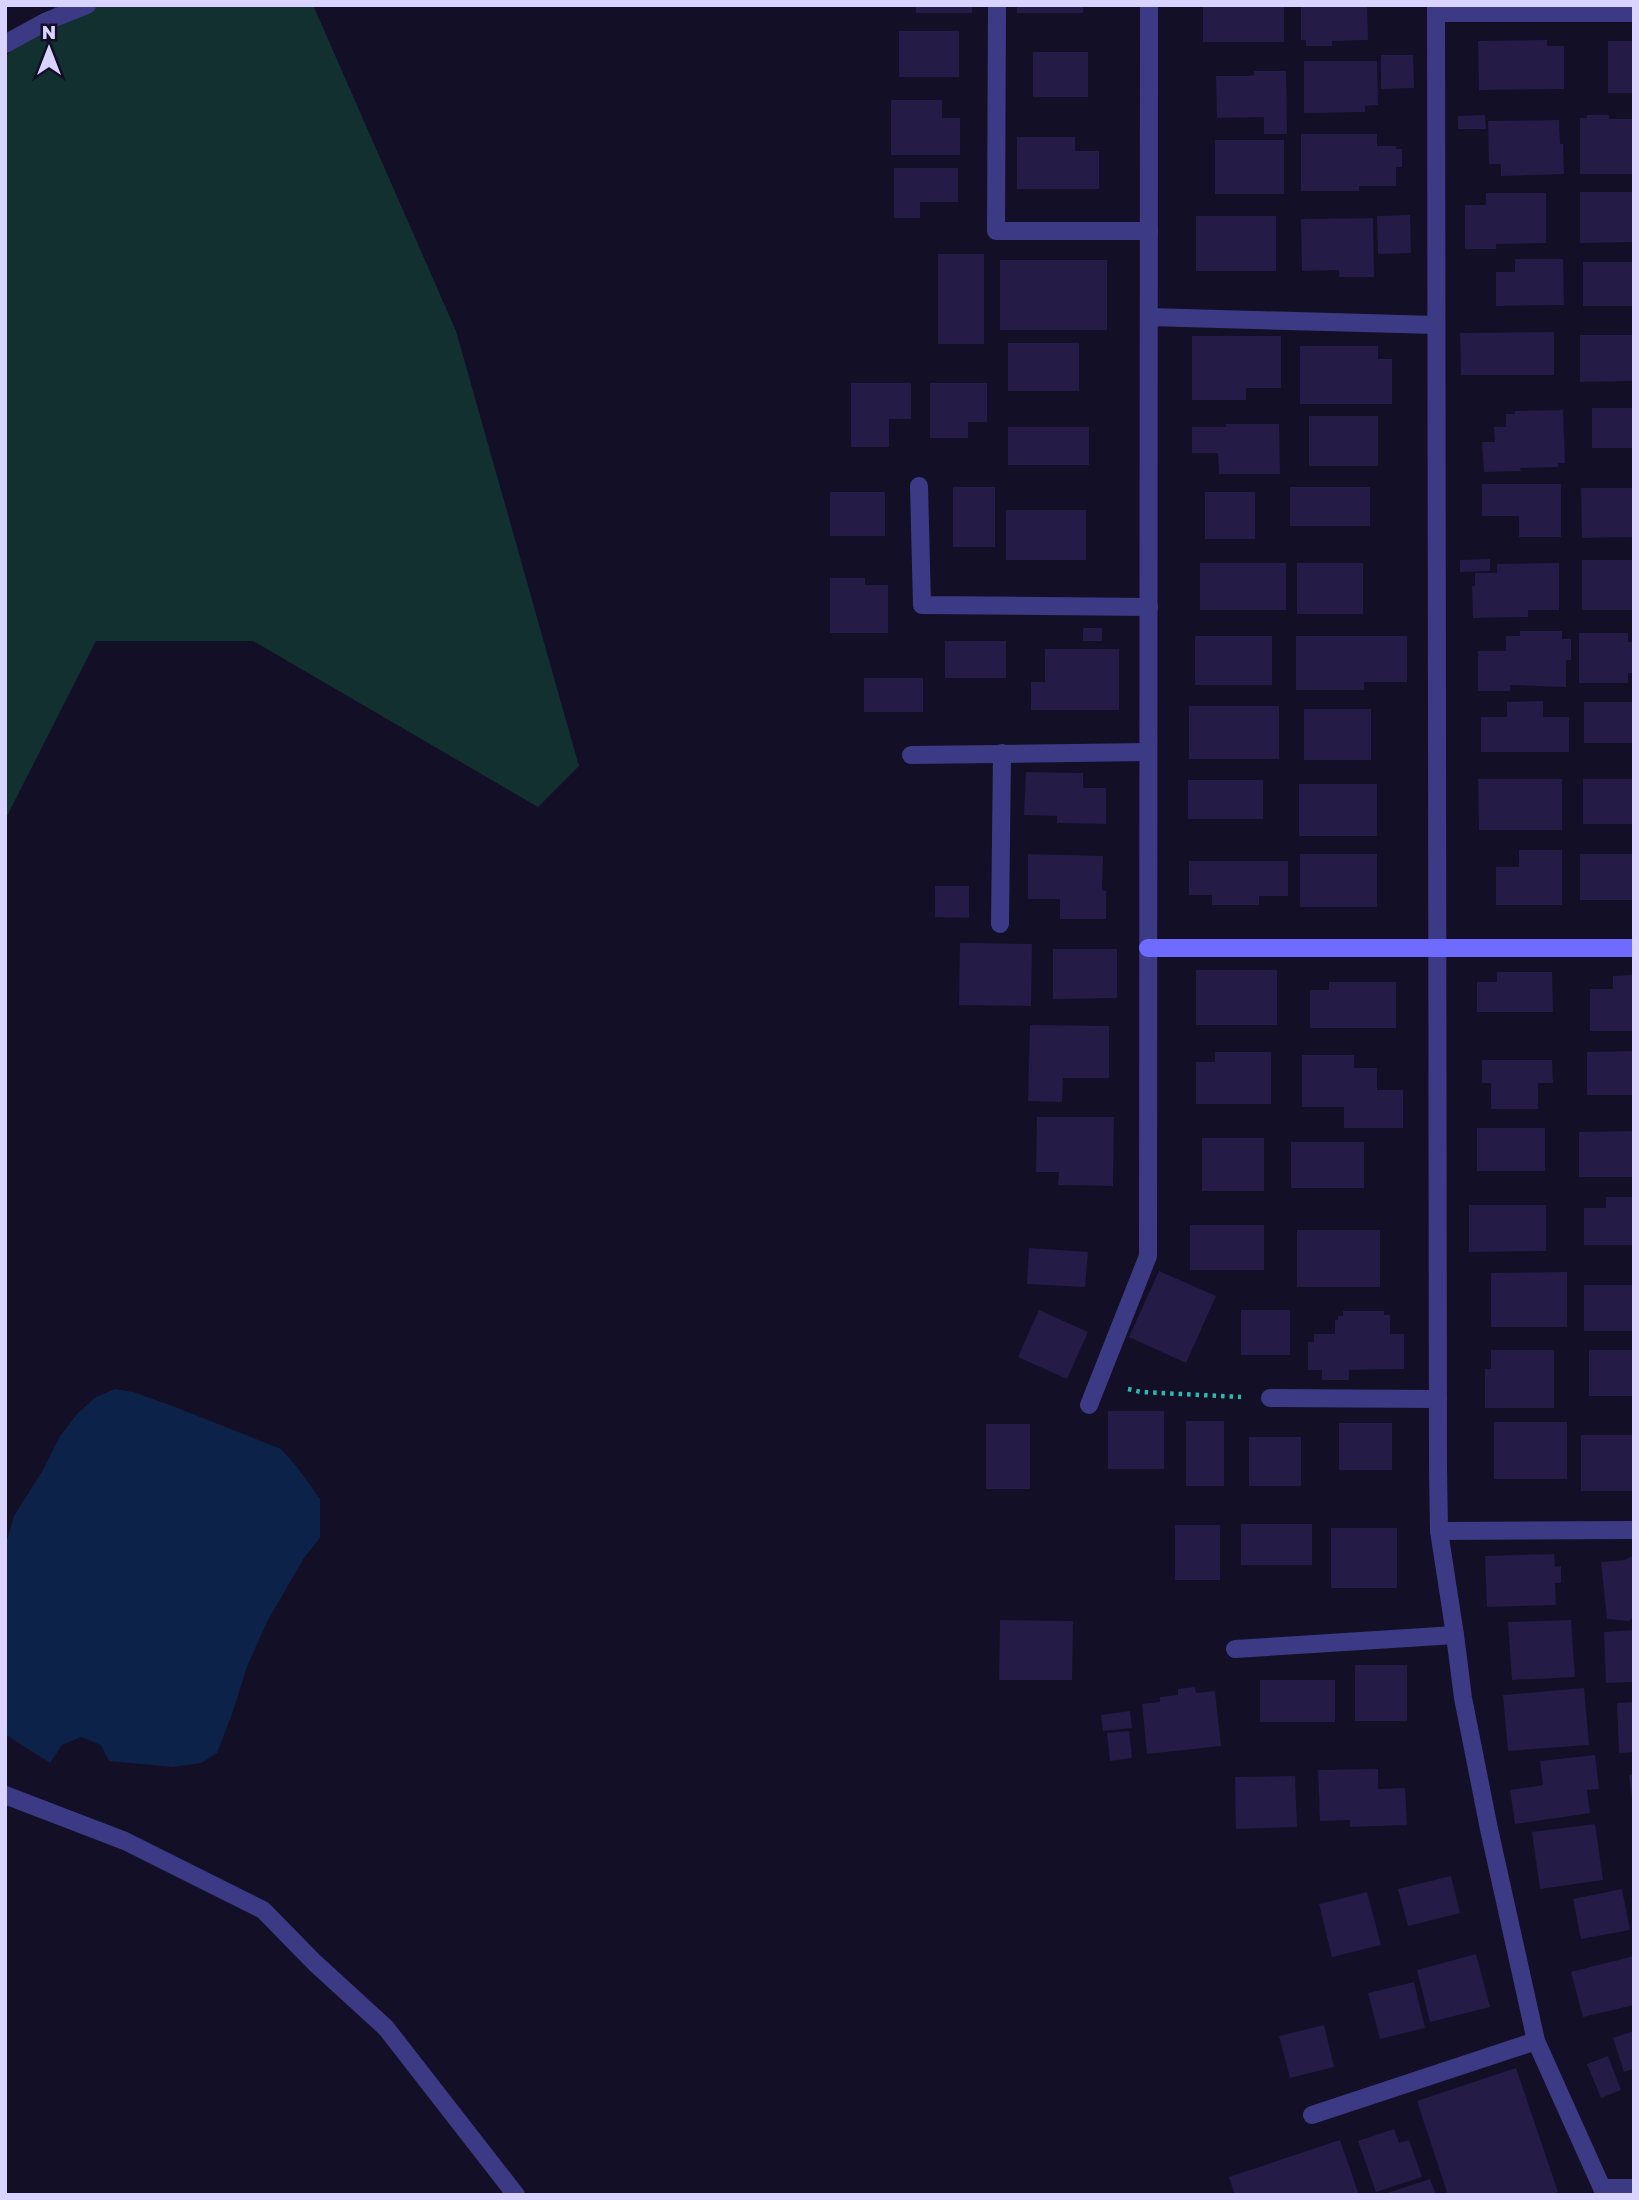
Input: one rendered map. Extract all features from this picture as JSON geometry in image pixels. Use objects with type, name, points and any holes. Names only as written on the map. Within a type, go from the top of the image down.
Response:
[{"type":"street","points":[[5,44],[47,21],[87,5]]},
{"type":"street","points":[[997,5],[996,231],[1149,230]]},
{"type":"street","points":[[1089,1405],[1148,1256],[1149,5]]},
{"type":"street","points":[[1634,13],[1436,9],[1439,1531],[1463,1698],[1536,2040],[1602,2188],[1634,2189]]},
{"type":"street","points":[[1149,317],[1436,325]]},
{"type":"street","points":[[919,486],[922,605],[1149,607]]},
{"type":"street","points":[[911,755],[1148,752]]},
{"type":"street","points":[[1000,924],[1002,753]]},
{"type":"street","points":[[1148,948],[1634,948]]},
{"type":"street","points":[[1270,1398],[1438,1399]]},
{"type":"street","points":[[1439,1531],[1634,1530]]},
{"type":"street","points":[[1235,1649],[1455,1635]]},
{"type":"street","points":[[5,1795],[125,1841],[263,1910],[315,1963],[386,2028],[516,2195]]},
{"type":"street","points":[[1312,2115],[1536,2040]]},
{"type":"path","points":[[1098,1381],[1141,1392],[1270,1398]]},
{"type":"green space","points":[[57,5],[313,5],[456,331],[579,766],[538,807],[253,641],[96,641],[5,820],[5,57]]},
{"type":"water","points":[[115,1389],[133,1392],[170,1405],[281,1449],[320,1499],[320,1538],[304,1558],[268,1620],[248,1664],[217,1753],[201,1763],[173,1767],[109,1761],[101,1745],[81,1737],[62,1745],[50,1763],[5,1734],[5,1547],[14,1516],[43,1470],[60,1436],[78,1413],[96,1397]]},
{"type":"building","points":[[916,5],[972,5],[972,13],[916,13]]},
{"type":"building","points":[[1017,5],[1083,5],[1083,13],[1017,13]]},
{"type":"building","points":[[1203,5],[1284,5],[1284,42],[1203,42]]},
{"type":"building","points":[[1301,5],[1367,5],[1368,40],[1332,41],[1332,46],[1306,46],[1306,40],[1301,40]]},
{"type":"building","points":[[899,31],[959,31],[959,77],[899,77]]},
{"type":"building","points":[[1547,40],[1547,46],[1564,46],[1564,89],[1479,90],[1478,41]]},
{"type":"building","points":[[1608,41],[1634,41],[1634,93],[1608,93]]},
{"type":"building","points":[[1033,52],[1088,52],[1088,97],[1033,97]]},
{"type":"building","points":[[1381,55],[1413,55],[1414,88],[1381,89]]},
{"type":"building","points":[[1304,61],[1377,61],[1378,105],[1365,106],[1365,112],[1304,113]]},
{"type":"building","points":[[1254,71],[1286,71],[1287,134],[1264,134],[1264,117],[1217,118],[1216,76],[1248,76],[1254,75]]},
{"type":"building","points":[[891,100],[942,100],[942,118],[960,118],[960,155],[891,155]]},
{"type":"building","points":[[1485,115],[1486,129],[1458,129],[1458,116]]},
{"type":"building","points":[[1587,115],[1609,115],[1609,119],[1634,119],[1634,174],[1580,174],[1580,118],[1587,118]]},
{"type":"building","points":[[1559,120],[1564,174],[1501,176],[1501,164],[1489,164],[1488,121]]},
{"type":"building","points":[[1301,134],[1377,134],[1377,146],[1396,146],[1396,149],[1402,149],[1402,167],[1396,167],[1396,186],[1359,186],[1359,191],[1301,191]]},
{"type":"building","points":[[1017,137],[1075,137],[1075,151],[1099,151],[1099,189],[1017,189]]},
{"type":"building","points":[[1215,140],[1284,140],[1284,194],[1215,194]]},
{"type":"building","points":[[894,168],[958,168],[958,202],[920,202],[920,218],[894,218]]},
{"type":"building","points":[[1580,192],[1634,192],[1634,242],[1580,243]]},
{"type":"building","points":[[1486,193],[1546,193],[1546,243],[1496,244],[1496,249],[1465,249],[1465,205],[1486,205]]},
{"type":"building","points":[[1410,215],[1411,253],[1378,254],[1377,216]]},
{"type":"building","points":[[1196,216],[1276,216],[1276,271],[1196,271]]},
{"type":"building","points":[[1373,218],[1374,277],[1339,277],[1339,270],[1302,271],[1301,219]]},
{"type":"building","points":[[938,254],[984,254],[984,344],[938,344]]},
{"type":"building","points":[[1515,259],[1563,259],[1564,305],[1496,306],[1496,272],[1515,272]]},
{"type":"building","points":[[1000,260],[1107,260],[1107,330],[1000,330]]},
{"type":"building","points":[[1583,262],[1634,262],[1634,306],[1583,306]]},
{"type":"building","points":[[1554,332],[1554,375],[1461,375],[1460,333]]},
{"type":"building","points":[[1580,335],[1634,335],[1634,381],[1580,382]]},
{"type":"building","points":[[1192,336],[1281,336],[1281,388],[1246,388],[1246,400],[1192,400]]},
{"type":"building","points":[[1008,343],[1079,343],[1079,391],[1008,391]]},
{"type":"building","points":[[1300,346],[1378,346],[1378,359],[1392,359],[1392,404],[1300,404]]},
{"type":"building","points":[[851,383],[911,383],[911,419],[889,419],[889,447],[851,447]]},
{"type":"building","points":[[930,383],[987,383],[987,422],[968,422],[968,438],[930,438]]},
{"type":"building","points":[[1592,408],[1634,408],[1634,448],[1592,448]]},
{"type":"building","points":[[1563,410],[1565,463],[1558,463],[1558,467],[1484,472],[1482,442],[1495,442],[1494,427],[1506,427],[1506,414],[1515,414],[1515,411]]},
{"type":"building","points":[[1309,416],[1378,416],[1378,466],[1309,466]]},
{"type":"building","points":[[1226,424],[1279,424],[1280,474],[1219,474],[1218,453],[1192,453],[1192,427],[1226,427]]},
{"type":"building","points":[[1008,427],[1089,427],[1089,465],[1008,465]]},
{"type":"building","points":[[1482,484],[1561,484],[1561,537],[1519,537],[1519,516],[1482,516]]},
{"type":"building","points":[[953,487],[995,487],[995,547],[953,547]]},
{"type":"building","points":[[1290,487],[1370,487],[1370,526],[1290,526]]},
{"type":"building","points":[[1581,488],[1634,488],[1634,537],[1582,538]]},
{"type":"building","points":[[830,492],[885,492],[885,536],[830,536]]},
{"type":"building","points":[[1205,492],[1255,492],[1255,539],[1205,539]]},
{"type":"building","points":[[1006,510],[1086,510],[1086,560],[1006,560]]},
{"type":"building","points":[[1490,559],[1490,571],[1460,572],[1460,560]]},
{"type":"building","points":[[1582,560],[1634,560],[1634,610],[1582,610]]},
{"type":"building","points":[[1200,563],[1286,563],[1286,610],[1200,610]]},
{"type":"building","points":[[1297,563],[1363,563],[1363,614],[1297,614]]},
{"type":"building","points":[[1559,563],[1559,610],[1528,610],[1528,617],[1473,618],[1472,586],[1475,586],[1475,573],[1497,573],[1497,564]]},
{"type":"building","points":[[830,578],[865,578],[865,585],[888,585],[888,633],[830,633]]},
{"type":"building","points":[[1083,628],[1102,628],[1102,641],[1083,641]]},
{"type":"building","points":[[1520,631],[1562,631],[1562,639],[1571,639],[1571,660],[1566,660],[1566,687],[1510,685],[1510,691],[1478,691],[1478,651],[1506,651],[1506,636],[1520,636]]},
{"type":"building","points":[[1579,633],[1628,633],[1628,642],[1634,642],[1634,673],[1628,673],[1628,683],[1579,683]]},
{"type":"building","points":[[1195,636],[1272,636],[1272,685],[1195,685]]},
{"type":"building","points":[[1296,636],[1407,636],[1407,682],[1364,682],[1364,690],[1296,690]]},
{"type":"building","points":[[945,641],[1006,641],[1006,678],[945,678]]},
{"type":"building","points":[[1045,649],[1119,649],[1119,710],[1031,710],[1031,682],[1045,682]]},
{"type":"building","points":[[864,678],[923,678],[923,712],[864,712]]},
{"type":"building","points":[[1543,701],[1543,717],[1569,717],[1569,752],[1481,752],[1481,717],[1507,717],[1507,702]]},
{"type":"building","points":[[1584,702],[1634,702],[1634,743],[1584,743]]},
{"type":"building","points":[[1189,706],[1279,706],[1279,759],[1189,759]]},
{"type":"building","points":[[1304,709],[1371,709],[1371,760],[1304,760]]},
{"type":"building","points":[[1026,772],[1083,773],[1083,788],[1106,788],[1106,824],[1057,823],[1057,816],[1024,815]]},
{"type":"building","points":[[1478,779],[1562,779],[1562,830],[1479,830]]},
{"type":"building","points":[[1583,779],[1634,779],[1634,824],[1583,824]]},
{"type":"building","points":[[1188,780],[1263,780],[1263,819],[1188,819]]},
{"type":"building","points":[[1299,784],[1377,784],[1377,836],[1299,836]]},
{"type":"building","points":[[1519,850],[1562,850],[1562,905],[1496,905],[1496,867],[1519,867]]},
{"type":"building","points":[[1028,854],[1103,856],[1102,890],[1106,891],[1106,919],[1060,919],[1060,899],[1028,899]]},
{"type":"building","points":[[1300,854],[1377,854],[1377,907],[1300,907]]},
{"type":"building","points":[[1580,854],[1634,854],[1634,900],[1580,900]]},
{"type":"building","points":[[1189,861],[1288,861],[1288,896],[1259,896],[1259,905],[1212,905],[1212,895],[1189,895]]},
{"type":"building","points":[[935,886],[969,886],[969,918],[935,917]]},
{"type":"building","points":[[960,943],[1032,944],[1031,1006],[959,1005]]},
{"type":"building","points":[[1053,949],[1117,949],[1117,998],[1053,999]]},
{"type":"building","points":[[1196,970],[1277,970],[1277,1025],[1196,1025]]},
{"type":"building","points":[[1497,972],[1552,972],[1553,1012],[1477,1012],[1477,982],[1497,982]]},
{"type":"building","points":[[1634,975],[1634,1031],[1590,1031],[1590,989],[1613,989],[1613,976]]},
{"type":"building","points":[[1329,982],[1396,982],[1396,1028],[1310,1028],[1310,990],[1329,990]]},
{"type":"building","points":[[1030,1025],[1109,1026],[1109,1078],[1063,1078],[1062,1102],[1028,1101]]},
{"type":"building","points":[[1634,1051],[1634,1095],[1587,1095],[1587,1052]]},
{"type":"building","points":[[1215,1052],[1271,1052],[1271,1104],[1196,1104],[1196,1062],[1215,1062]]},
{"type":"building","points":[[1302,1055],[1354,1055],[1354,1068],[1377,1068],[1377,1090],[1403,1090],[1403,1128],[1344,1128],[1344,1107],[1302,1107]]},
{"type":"building","points":[[1482,1060],[1552,1060],[1553,1083],[1538,1083],[1538,1109],[1491,1109],[1491,1083],[1482,1083]]},
{"type":"building","points":[[1037,1117],[1114,1117],[1113,1186],[1058,1185],[1059,1172],[1036,1172]]},
{"type":"building","points":[[1477,1128],[1545,1128],[1545,1171],[1477,1171]]},
{"type":"building","points":[[1634,1131],[1634,1177],[1579,1177],[1579,1132]]},
{"type":"building","points":[[1202,1138],[1264,1138],[1264,1191],[1202,1191]]},
{"type":"building","points":[[1291,1142],[1364,1142],[1364,1188],[1291,1188]]},
{"type":"building","points":[[1606,1197],[1634,1197],[1634,1245],[1584,1245],[1584,1208],[1606,1208]]},
{"type":"building","points":[[1469,1205],[1546,1205],[1546,1251],[1469,1252]]},
{"type":"building","points":[[1190,1225],[1264,1225],[1264,1270],[1190,1270]]},
{"type":"building","points":[[1297,1230],[1380,1230],[1380,1287],[1297,1287]]},
{"type":"building","points":[[1029,1248],[1088,1252],[1085,1287],[1027,1284]]},
{"type":"building","points":[[1159,1271],[1216,1296],[1186,1363],[1129,1337]]},
{"type":"building","points":[[1567,1272],[1567,1327],[1491,1327],[1491,1273]]},
{"type":"building","points":[[1584,1285],[1634,1285],[1634,1331],[1584,1331]]},
{"type":"building","points":[[1039,1310],[1088,1332],[1067,1379],[1018,1357]]},
{"type":"building","points":[[1241,1310],[1290,1310],[1290,1355],[1241,1355]]},
{"type":"building","points":[[1343,1311],[1384,1311],[1384,1315],[1390,1315],[1390,1334],[1404,1334],[1404,1369],[1349,1370],[1349,1380],[1322,1380],[1322,1370],[1308,1370],[1308,1342],[1314,1342],[1314,1334],[1335,1334],[1335,1320],[1338,1320],[1338,1316],[1343,1316]]},
{"type":"building","points":[[1491,1350],[1554,1350],[1554,1408],[1485,1408],[1485,1369],[1491,1369]]},
{"type":"building","points":[[1589,1350],[1634,1350],[1634,1396],[1589,1396]]},
{"type":"building","points":[[1108,1411],[1164,1411],[1164,1469],[1108,1469]]},
{"type":"building","points":[[1186,1421],[1224,1421],[1224,1486],[1186,1486]]},
{"type":"building","points":[[1494,1422],[1567,1422],[1567,1479],[1494,1479]]},
{"type":"building","points":[[1339,1423],[1392,1423],[1392,1470],[1339,1470]]},
{"type":"building","points":[[986,1424],[1030,1424],[1030,1489],[986,1489]]},
{"type":"building","points":[[1581,1435],[1634,1435],[1634,1491],[1581,1491]]},
{"type":"building","points":[[1249,1437],[1301,1437],[1301,1486],[1249,1486]]},
{"type":"building","points":[[1241,1524],[1312,1524],[1312,1565],[1241,1565]]},
{"type":"building","points":[[1175,1525],[1220,1525],[1220,1580],[1175,1580]]},
{"type":"building","points":[[1331,1528],[1397,1528],[1397,1588],[1331,1588]]},
{"type":"building","points":[[1554,1554],[1555,1567],[1561,1566],[1561,1583],[1555,1583],[1556,1605],[1487,1607],[1485,1556]]},
{"type":"building","points":[[1634,1555],[1634,1617],[1629,1621],[1607,1619],[1601,1562],[1625,1560]]},
{"type":"building","points":[[1000,1620],[1073,1621],[1072,1680],[999,1680]]},
{"type":"building","points":[[1571,1620],[1575,1677],[1512,1680],[1508,1622]]},
{"type":"building","points":[[1634,1630],[1634,1682],[1606,1683],[1604,1632]]},
{"type":"building","points":[[1355,1665],[1407,1665],[1407,1721],[1355,1721]]},
{"type":"building","points":[[1260,1680],[1335,1680],[1335,1722],[1260,1722]]},
{"type":"building","points":[[1195,1687],[1196,1693],[1215,1691],[1221,1746],[1147,1754],[1142,1704],[1160,1702],[1160,1697],[1178,1695],[1178,1689]]},
{"type":"building","points":[[1584,1688],[1589,1745],[1508,1751],[1503,1695]]},
{"type":"building","points":[[1634,1702],[1634,1752],[1619,1753],[1617,1703]]},
{"type":"building","points":[[1130,1711],[1132,1728],[1103,1731],[1101,1715]]},
{"type":"building","points":[[1129,1731],[1132,1758],[1110,1761],[1107,1733]]},
{"type":"building","points":[[1595,1755],[1599,1789],[1587,1790],[1590,1813],[1515,1824],[1510,1790],[1543,1785],[1540,1761]]},
{"type":"building","points":[[1378,1769],[1378,1789],[1405,1788],[1407,1825],[1350,1827],[1350,1820],[1320,1821],[1318,1770]]},
{"type":"building","points":[[1634,1774],[1634,1798],[1632,1798],[1629,1775]]},
{"type":"building","points":[[1295,1776],[1297,1827],[1236,1829],[1235,1777]]},
{"type":"building","points":[[1595,1824],[1603,1880],[1540,1889],[1532,1832]]},
{"type":"building","points":[[1451,1876],[1460,1913],[1408,1926],[1398,1889]]},
{"type":"building","points":[[1622,1889],[1630,1930],[1581,1939],[1573,1899]]},
{"type":"building","points":[[1367,1892],[1381,1945],[1332,1957],[1319,1904]]},
{"type":"building","points":[[1476,1954],[1490,2007],[1430,2022],[1417,1970]]},
{"type":"building","points":[[1634,1956],[1634,2005],[1583,2017],[1571,1972]]},
{"type":"building","points":[[1414,1982],[1425,2028],[1380,2039],[1368,1993]]},
{"type":"building","points":[[1324,2025],[1334,2067],[1290,2078],[1279,2036]]},
{"type":"building","points":[[1634,2031],[1634,2069],[1624,2072],[1613,2038]]},
{"type":"building","points":[[1608,2056],[1621,2090],[1601,2098],[1587,2064]]},
{"type":"building","points":[[1516,2068],[1558,2192],[1549,2195],[1448,2195],[1417,2101]]},
{"type":"building","points":[[1394,2129],[1399,2143],[1409,2140],[1422,2177],[1376,2192],[1358,2141]]},
{"type":"building","points":[[1340,2140],[1359,2195],[1235,2195],[1229,2177]]},
{"type":"building","points":[[1430,2179],[1436,2195],[1384,2194]]}]
